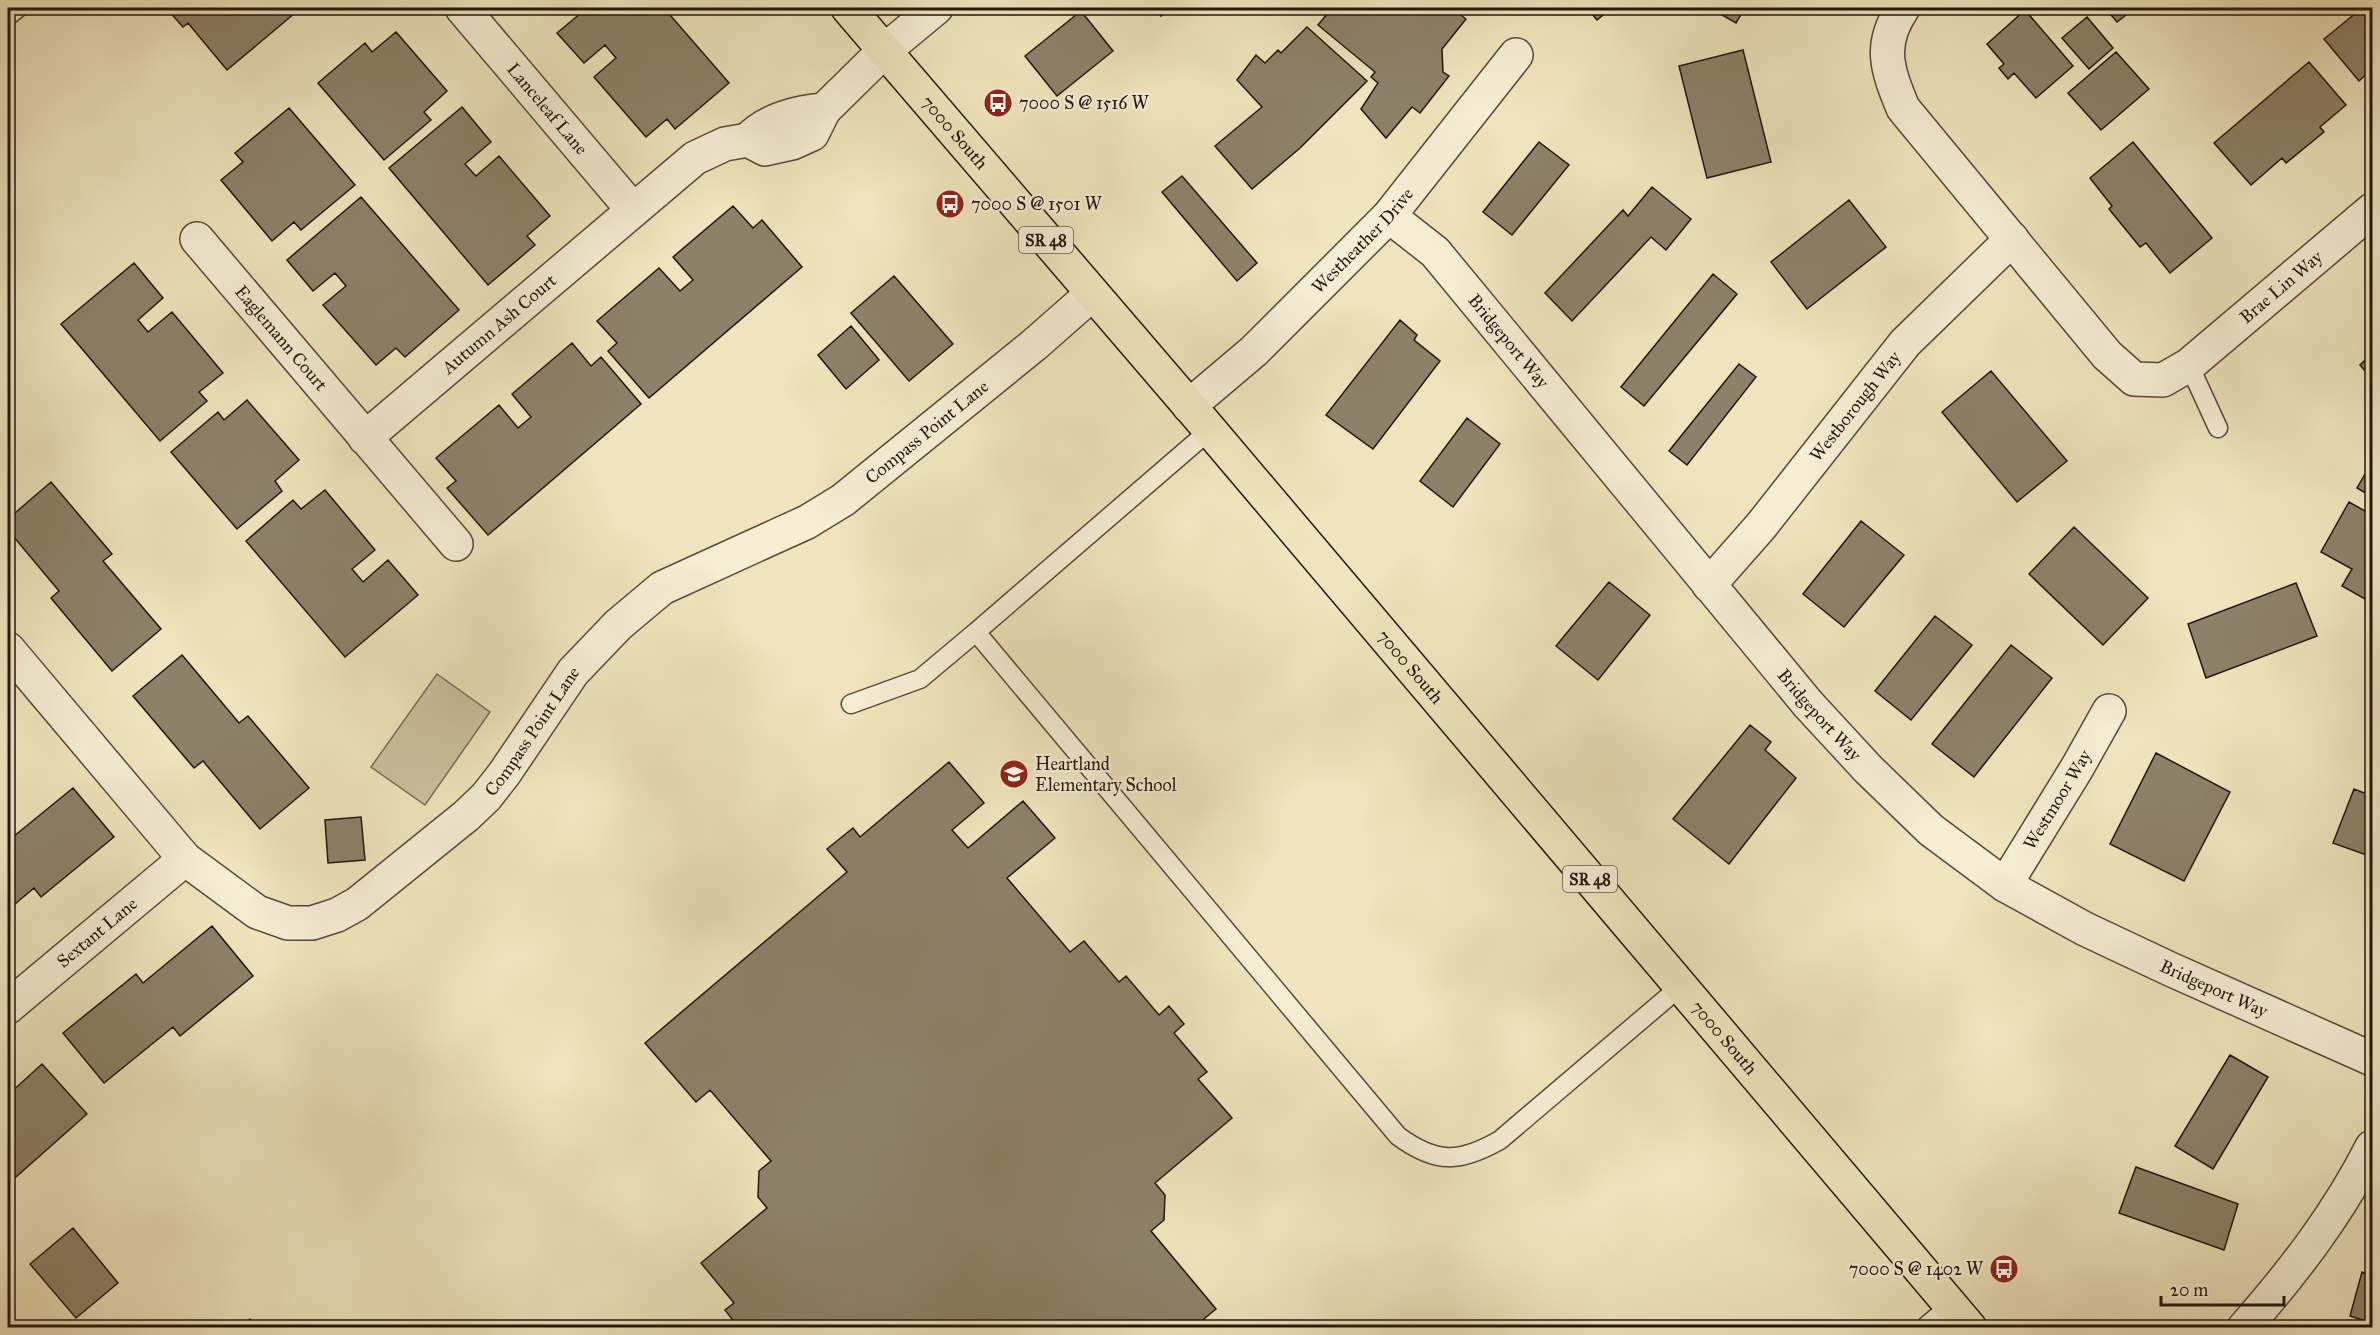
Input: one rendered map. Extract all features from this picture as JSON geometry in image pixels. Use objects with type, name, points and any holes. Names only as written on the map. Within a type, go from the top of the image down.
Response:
[{"type":"main road","name":"7000 South","points":[[848,8],[1961,1316]]},
{"type":"street","name":"Lanceleaf Lane","points":[[462,8],[633,210]]},
{"type":"street","name":"Autumn Ash Court","points":[[365,438],[695,158],[725,144],[748,140],[765,149],[792,143],[812,135],[824,110],[884,51],[936,8]]},
{"type":"street","points":[[1903,8],[1894,20],[1888,40],[1886,59],[1903,108],[2107,355],[2134,379],[2163,380],[2189,365]]},
{"type":"street","name":"Westheather Drive","points":[[1199,418],[1254,351],[1389,216],[1516,55]]},
{"type":"street","name":"Brae Lin Way","points":[[2189,365],[2373,210]]},
{"type":"street","name":"Bridgeport Way","points":[[1389,216],[1435,252],[1808,704],[1868,769],[1931,830],[2005,885],[2085,929],[2373,1059]]},
{"type":"street","name":"Eaglemann Court","points":[[197,239],[365,438]]},
{"type":"street","name":"Westborough Way","points":[[1709,585],[1761,526],[1905,344],[2012,239]]},
{"type":"street","name":"Compass Point Lane","points":[[8,649],[185,859],[257,912],[288,923],[312,923],[337,915],[357,904],[466,816],[486,797],[573,672],[618,625],[662,588],[807,522],[843,500],[1034,345],[1092,294]]},
{"type":"street","points":[[365,438],[456,544]]},
{"type":"street","name":"Westmoor Way","points":[[2005,885],[2109,711]]},
{"type":"street","name":"Sextant Lane","points":[[8,1007],[185,859]]},
{"type":"street","points":[[2244,1328],[2298,1265],[2351,1189],[2373,1147]]},
{"type":"lane","points":[[8,16],[18,8]]},
{"type":"lane","points":[[2189,365],[2218,428]]},
{"type":"lane","points":[[851,704],[920,679],[1055,562],[1199,418]]},
{"type":"lane","points":[[976,632],[1398,1136],[1419,1152],[1450,1159],[1476,1154],[1500,1140],[1681,986]]},
{"type":"lane","points":[[1924,1328],[1961,1316]]},
{"type":"shaded area","points":[[437,674],[490,712],[425,805],[371,767]]},
{"type":"building","points":[[166,8],[301,8],[227,70],[188,23],[183,27]]},
{"type":"building","points":[[587,8],[664,8],[729,83],[675,129],[667,119],[646,137],[594,77],[616,58],[605,45],[584,63],[557,33]]},
{"type":"building","points":[[1153,8],[1171,8],[1161,16]]},
{"type":"building","points":[[1332,8],[1452,8],[1466,19],[1442,49],[1443,72],[1449,76],[1420,113],[1412,107],[1386,138],[1361,109],[1378,83],[1371,77],[1375,72],[1318,25]]},
{"type":"building","points":[[1587,8],[1612,8],[1597,20]]},
{"type":"building","points":[[1710,8],[1745,8],[1736,23]]},
{"type":"building","points":[[2105,8],[2135,8],[2117,22]]},
{"type":"building","points":[[2362,8],[2372,8],[2372,69],[2359,81],[2324,39]]},
{"type":"building","points":[[2025,10],[2073,66],[2036,98],[2014,73],[2008,79],[1999,68],[2004,64],[1987,44]]},
{"type":"building","points":[[1081,11],[1113,51],[1057,96],[1025,56]]},
{"type":"building","points":[[2087,17],[2113,48],[2089,69],[2062,38]]},
{"type":"building","points":[[1307,27],[1367,81],[1300,148],[1252,189],[1215,146],[1262,107],[1237,80],[1256,55],[1265,63],[1278,50],[1281,53]]},
{"type":"building","points":[[396,32],[447,91],[424,112],[431,120],[384,160],[318,83],[365,43],[372,52]]},
{"type":"building","points":[[1743,50],[1771,162],[1707,178],[1679,66]]},
{"type":"building","points":[[2116,52],[2149,89],[2101,130],[2068,93]]},
{"type":"building","points":[[2309,62],[2346,105],[2320,127],[2324,132],[2286,163],[2282,158],[2251,185],[2214,143]]},
{"type":"building","points":[[462,107],[491,142],[465,164],[476,176],[499,156],[550,216],[527,236],[535,245],[488,285],[389,168]]},
{"type":"building","points":[[289,108],[355,185],[301,230],[294,222],[272,241],[221,180],[243,162],[235,153]]},
{"type":"building","points":[[1539,142],[1569,165],[1512,235],[1483,212]]},
{"type":"building","points":[[2133,142],[2212,238],[2170,273],[2146,243],[2140,247],[2109,209],[2112,206],[2090,178]]},
{"type":"building","points":[[1182,176],[1257,263],[1237,281],[1162,192]]},
{"type":"building","points":[[1652,187],[1691,219],[1666,250],[1651,237],[1572,321],[1545,293],[1623,210],[1628,216]]},
{"type":"building","points":[[361,197],[459,310],[405,357],[396,348],[376,365],[323,305],[346,286],[335,273],[313,291],[287,260]]},
{"type":"building","points":[[1849,200],[1886,247],[1807,309],[1771,262]]},
{"type":"building","points":[[733,206],[753,228],[762,220],[802,267],[649,398],[608,351],[617,343],[597,321],[659,268],[680,291],[693,280],[673,257]]},
{"type":"building","points":[[134,263],[163,298],[138,320],[148,332],[172,312],[223,373],[199,392],[207,401],[160,441],[61,324]]},
{"type":"building","points":[[1713,274],[1737,294],[1644,406],[1621,387]]},
{"type":"building","points":[[894,276],[953,344],[909,381],[851,313]]},
{"type":"building","points":[[1400,320],[1417,335],[1414,340],[1440,361],[1373,449],[1326,415]]},
{"type":"building","points":[[851,326],[879,360],[846,389],[818,355]]},
{"type":"building","points":[[572,343],[591,366],[601,357],[641,404],[488,535],[447,488],[456,481],[436,458],[499,405],[518,428],[531,417],[512,394]]},
{"type":"building","points":[[2372,353],[2372,379],[2360,365]]},
{"type":"building","points":[[1739,364],[1756,377],[1687,465],[1669,451]]},
{"type":"building","points":[[1991,371],[2067,461],[2017,502],[1942,412]]},
{"type":"building","points":[[247,400],[299,460],[275,481],[282,491],[237,529],[171,452],[218,412],[224,420]]},
{"type":"building","points":[[1467,418],[1500,444],[1453,507],[1420,481]]},
{"type":"building","points":[[2372,462],[2372,497],[2357,488]]},
{"type":"building","points":[[51,482],[112,554],[103,561],[161,629],[112,671],[51,598],[59,591],[8,530],[8,519]]},
{"type":"building","points":[[325,490],[375,550],[352,569],[363,582],[388,560],[418,595],[345,657],[246,541],[293,500],[301,509]]},
{"type":"building","points":[[2372,499],[2372,603],[2342,586],[2352,569],[2321,552],[2349,502],[2365,511]]},
{"type":"building","points":[[1861,521],[1904,555],[1844,627],[1803,594]]},
{"type":"building","points":[[2074,527],[2148,598],[2103,645],[2029,574]]},
{"type":"building","points":[[1609,582],[1650,615],[1598,680],[1556,646]]},
{"type":"building","points":[[2296,583],[2317,636],[2206,678],[2188,624]]},
{"type":"building","points":[[1935,616],[1972,645],[1911,720],[1875,691]]},
{"type":"building","points":[[2011,645],[2052,678],[1974,777],[1932,744]]},
{"type":"building","points":[[182,655],[239,723],[248,716],[309,788],[260,829],[203,761],[194,768],[133,696]]},
{"type":"building","points":[[1750,725],[1771,742],[1765,750],[1796,778],[1729,864],[1673,819]]},
{"type":"building","points":[[2156,753],[2230,792],[2184,881],[2110,844]]},
{"type":"building","points":[[949,762],[984,803],[952,830],[968,848],[1023,801],[1055,838],[1007,878],[1070,952],[1084,941],[1119,982],[1126,976],[1159,1015],[1169,1006],[1184,1024],[1174,1033],[1207,1072],[1198,1079],[1232,1118],[1155,1183],[1165,1195],[1164,1220],[1151,1231],[1216,1309],[1193,1328],[739,1328],[725,1310],[734,1303],[701,1263],[767,1208],[758,1197],[759,1171],[771,1161],[710,1090],[696,1102],[645,1043],[847,872],[827,849],[853,828],[860,837]]},
{"type":"building","points":[[73,788],[114,837],[41,897],[34,888],[8,910],[8,841]]},
{"type":"building","points":[[2354,789],[2372,796],[2372,857],[2333,843]]},
{"type":"building","points":[[361,817],[365,860],[328,863],[325,820]]},
{"type":"building","points":[[212,926],[253,976],[180,1036],[173,1027],[104,1083],[63,1033],[136,974],[143,983]]},
{"type":"building","points":[[2230,1055],[2268,1077],[2213,1169],[2175,1146]]},
{"type":"building","points":[[42,1064],[87,1114],[8,1184],[8,1095]]},
{"type":"building","points":[[2136,1167],[2238,1204],[2224,1250],[2119,1213]]},
{"type":"building","points":[[73,1228],[118,1283],[76,1318],[30,1264]]},
{"type":"building","points":[[2362,1272],[2372,1276],[2372,1323],[2350,1316]]},
{"type":"building","points":[[250,1319],[258,1328],[241,1328]]},
{"type":"place","name":"7000 S @ 1516 W","points":[[998,103]]},
{"type":"place","name":"7000 S @ 1501 W","points":[[950,204]]},
{"type":"place","name":"Heartland Elementary School","points":[[1014,774]]},
{"type":"place","name":"7000 S @ 1402 W","points":[[2004,1269]]}]
